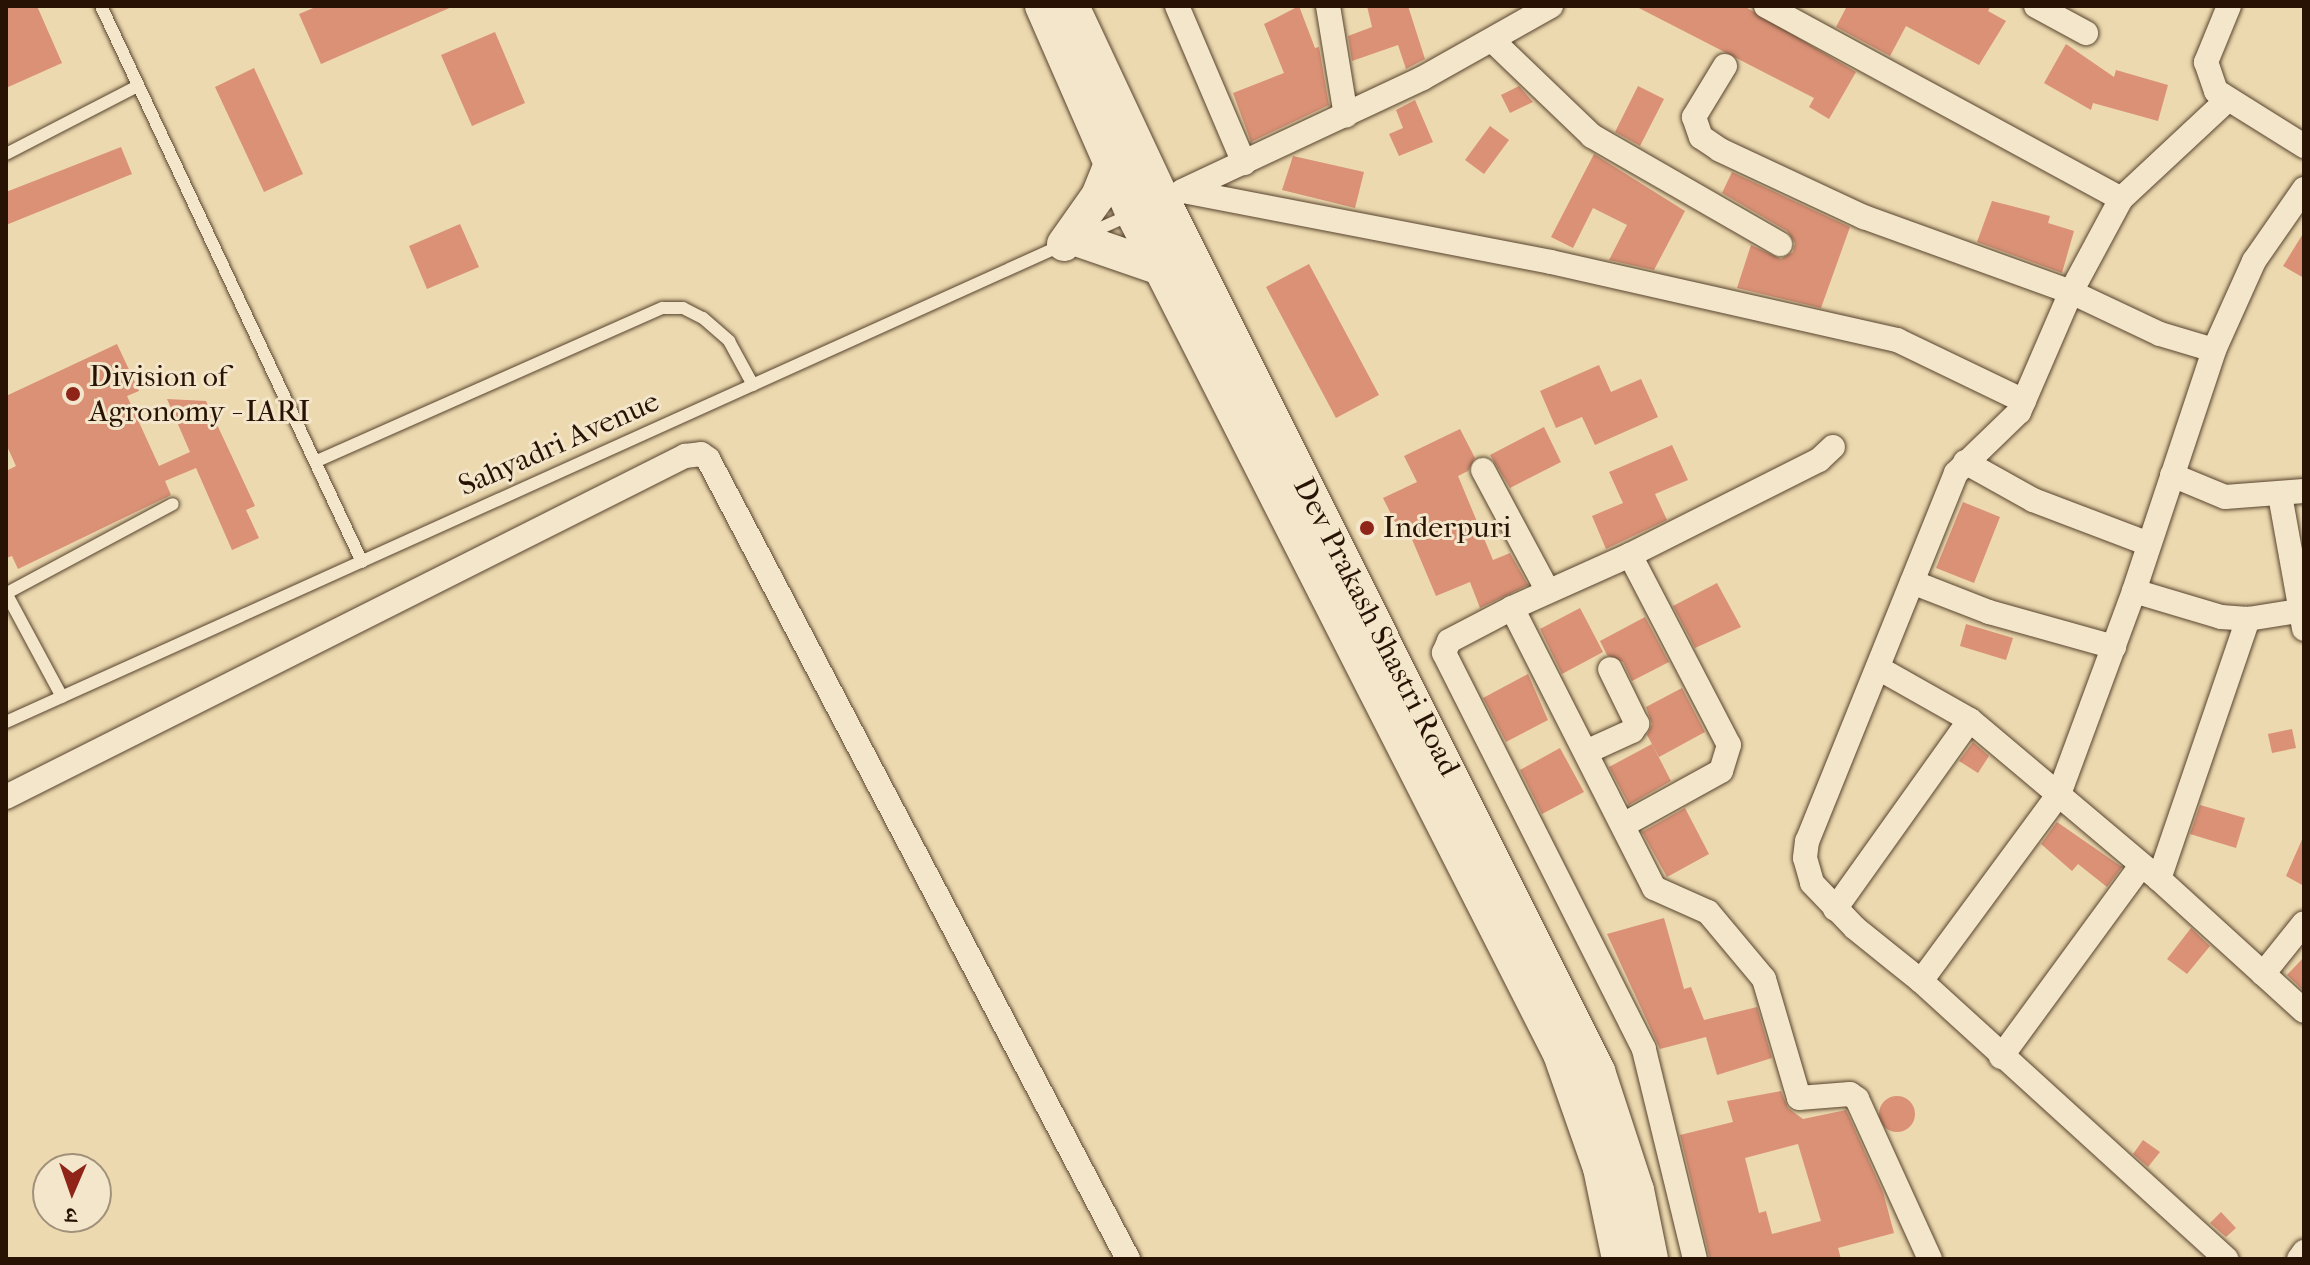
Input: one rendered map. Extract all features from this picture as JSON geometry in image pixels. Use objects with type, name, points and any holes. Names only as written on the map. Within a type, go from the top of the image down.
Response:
[{"type":"street","name":"Dev Prakash Shastri Road","points":[[1042,6],[1111,163],[1160,202]]},
{"type":"street","name":"Dev Prakash Shastri Road","points":[[1072,6],[1160,202],[1598,1071],[1637,1190],[1651,1259]]},
{"type":"street","points":[[1177,6],[1244,163]]},
{"type":"street","points":[[1328,6],[1346,116]]},
{"type":"street","points":[[1160,202],[1346,116],[1494,42],[1551,6]]},
{"type":"street","points":[[1766,6],[2121,199]]},
{"type":"street","points":[[2036,6],[2086,33]]},
{"type":"street","points":[[2229,6],[2206,62],[2216,91],[2304,146]]},
{"type":"street","points":[[1494,42],[1592,136],[1780,244]]},
{"type":"street","points":[[1725,66],[1694,117],[1701,137],[1720,150],[1864,217],[2071,292],[2160,334],[2214,350]]},
{"type":"street","points":[[2227,100],[2121,199],[2071,292],[2024,401],[2009,423],[1965,462],[1912,582],[1880,669],[1807,841],[1806,870],[1835,909],[1921,981],[2001,1057],[2227,1259]]},
{"type":"street","points":[[1111,163],[1098,196],[1070,242],[1160,268]]},
{"type":"street","points":[[1921,981],[2059,794],[2134,591],[2214,350],[2254,261],[2304,189]]},
{"type":"street","name":"Dev Prakash Shastri Road","points":[[1160,202],[1160,268],[1560,1054],[1600,1168],[1619,1259]]},
{"type":"street","points":[[1160,202],[1551,262],[1897,340],[2024,401]]},
{"type":"street","points":[[1695,1259],[1640,1039],[1444,653],[1449,641],[1819,460],[1833,447]]},
{"type":"street","points":[[6,797],[685,456],[701,454],[708,459],[1128,1259]]},
{"type":"street","points":[[1965,462],[2033,500],[2149,544]]},
{"type":"street","points":[[1483,470],[1548,591]]},
{"type":"street","points":[[2172,475],[2225,497],[2304,491]]},
{"type":"street","points":[[2134,591],[2221,617],[2303,617],[2280,495]]},
{"type":"street","points":[[1623,825],[1721,771],[1729,752],[1630,555]]},
{"type":"street","points":[[1912,582],[1989,612],[2114,647]]},
{"type":"street","points":[[1512,608],[1654,888],[1708,912],[1764,979],[1799,1098],[1850,1094],[1857,1099],[1930,1259]]},
{"type":"street","points":[[2001,1057],[2150,873],[2248,619]]},
{"type":"street","points":[[1586,752],[1637,724],[1610,669]]},
{"type":"street","points":[[1880,669],[1970,720],[2150,873],[2304,1011]]},
{"type":"street","points":[[1835,909],[1970,720]]},
{"type":"street","points":[[2263,974],[2304,923]]},
{"type":"street","points":[[2299,1259],[2304,1252]]},
{"type":"lane","points":[[101,6],[136,87],[317,461],[362,562]]},
{"type":"lane","points":[[6,154],[136,87]]},
{"type":"lane","name":"Sahyadri Avenue","points":[[6,722],[1160,202]]},
{"type":"lane","points":[[317,461],[663,308],[683,308],[703,318],[729,341],[753,385]]},
{"type":"lane","points":[[62,697],[6,593],[173,504]]},
{"type":"building","points":[[6,6],[37,6],[62,63],[6,88]]},
{"type":"building","points":[[318,6],[454,6],[321,64],[299,14]]},
{"type":"building","points":[[1299,6],[1315,48],[1319,47],[1329,105],[1251,142],[1233,93],[1284,73],[1264,24]]},
{"type":"building","points":[[1367,6],[1408,6],[1425,59],[1406,69],[1398,45],[1352,61],[1348,36],[1372,27]]},
{"type":"building","points":[[1635,6],[1744,6],[1856,72],[1829,119],[1809,107],[1814,98]]},
{"type":"building","points":[[1847,6],[1991,6],[1988,11],[2006,21],[1979,65],[1906,26],[1890,56],[1836,27]]},
{"type":"building","points":[[495,32],[525,103],[472,126],[441,55]]},
{"type":"building","points":[[2066,44],[2114,77],[2116,70],[2168,85],[2158,121],[2093,103],[2091,110],[2044,83]]},
{"type":"building","points":[[254,68],[303,174],[264,192],[215,87]]},
{"type":"building","points":[[1519,86],[1533,102],[1510,113],[1501,95]]},
{"type":"building","points":[[1638,86],[1664,99],[1640,146],[1615,132]]},
{"type":"building","points":[[1415,100],[1433,142],[1399,156],[1389,134],[1403,128],[1396,110]]},
{"type":"building","points":[[1490,126],[1509,140],[1484,174],[1465,160]]},
{"type":"building","points":[[121,147],[132,174],[6,225],[6,192]]},
{"type":"building","points":[[1594,154],[1685,211],[1654,270],[1609,260],[1627,225],[1593,208],[1573,248],[1551,237]]},
{"type":"building","points":[[1293,156],[1364,172],[1355,208],[1282,190]]},
{"type":"building","points":[[1732,172],[1850,227],[1821,308],[1737,288],[1751,245],[1781,259],[1793,252],[1795,243],[1787,231],[1722,193]]},
{"type":"building","points":[[1992,201],[2050,216],[2048,223],[2074,231],[2062,273],[1977,242]]},
{"type":"building","points":[[460,224],[479,267],[427,289],[409,246]]},
{"type":"building","points":[[2304,232],[2304,278],[2283,266]]},
{"type":"building","points":[[1309,264],[1379,395],[1336,418],[1266,287]]},
{"type":"building","points":[[117,344],[139,391],[127,396],[159,466],[190,452],[167,399],[206,401],[255,506],[246,510],[259,538],[232,550],[196,468],[165,481],[171,495],[18,569],[12,556],[6,558],[6,471],[16,466],[6,444],[6,396]]},
{"type":"building","points":[[1599,365],[1611,392],[1641,379],[1658,417],[1595,445],[1582,417],[1556,428],[1540,391]]},
{"type":"building","points":[[1544,427],[1561,462],[1510,488],[1490,455]]},
{"type":"building","points":[[1460,429],[1475,458],[1468,471],[1458,476],[1493,560],[1510,553],[1528,585],[1480,608],[1470,582],[1436,596],[1411,537],[1404,540],[1383,498],[1417,482],[1404,456]]},
{"type":"building","points":[[1672,445],[1688,480],[1655,494],[1667,520],[1606,549],[1592,516],[1623,503],[1609,472]]},
{"type":"building","points":[[1963,502],[2000,517],[1974,583],[1936,568]]},
{"type":"building","points":[[1717,583],[1741,627],[1695,648],[1673,606]]},
{"type":"building","points":[[1580,608],[1603,652],[1562,674],[1540,629]]},
{"type":"building","points":[[1645,617],[1669,662],[1632,681],[1623,662],[1607,655],[1600,641]]},
{"type":"building","points":[[1966,624],[2013,638],[2006,660],[1960,646]]},
{"type":"building","points":[[1528,674],[1548,720],[1506,742],[1483,698]]},
{"type":"building","points":[[1682,688],[1705,732],[1659,757],[1647,735],[1652,724],[1646,707]]},
{"type":"building","points":[[2292,729],[2296,748],[2272,753],[2268,734]]},
{"type":"building","points":[[1973,742],[1989,756],[1978,773],[1959,761]]},
{"type":"building","points":[[1652,744],[1671,781],[1629,805],[1609,767]]},
{"type":"building","points":[[1560,748],[1584,792],[1542,814],[1520,770]]},
{"type":"building","points":[[2200,805],[2245,818],[2236,848],[2190,834]]},
{"type":"building","points":[[1685,808],[1709,854],[1667,877],[1642,832]]},
{"type":"building","points":[[2057,822],[2122,867],[2107,887],[2078,864],[2072,871],[2041,844]]},
{"type":"building","points":[[2304,835],[2304,886],[2286,876]]},
{"type":"building","points":[[1664,918],[1684,989],[1691,987],[1704,1020],[1757,1007],[1772,1058],[1717,1075],[1706,1037],[1660,1049],[1607,934]]},
{"type":"building","points":[[2191,928],[2210,946],[2187,974],[2167,959]]},
{"type":"building","points":[[2304,957],[2304,991],[2287,975]]},
{"type":"building","points":[[1781,1091],[1788,1108],[1803,1119],[1846,1110],[1883,1192],[1894,1233],[1838,1248],[1841,1259],[1710,1259],[1680,1135],[1733,1122],[1727,1101]],"holes":[[[1798,1144],[1821,1221],[1772,1234],[1766,1211],[1759,1213],[1745,1158]]]},
{"type":"building","points":[[1897,1096],[1910,1101],[1915,1114],[1910,1127],[1897,1132],[1884,1127],[1879,1114],[1884,1101]]},
{"type":"building","points":[[2143,1140],[2160,1152],[2148,1167],[2133,1154]]},
{"type":"building","points":[[2221,1212],[2236,1228],[2226,1237],[2210,1223]]},
{"type":"place","name":"Division of Agronomy - IARI","points":[[73,394]]},
{"type":"place","name":"Inderpuri","points":[[1367,528]]}]
